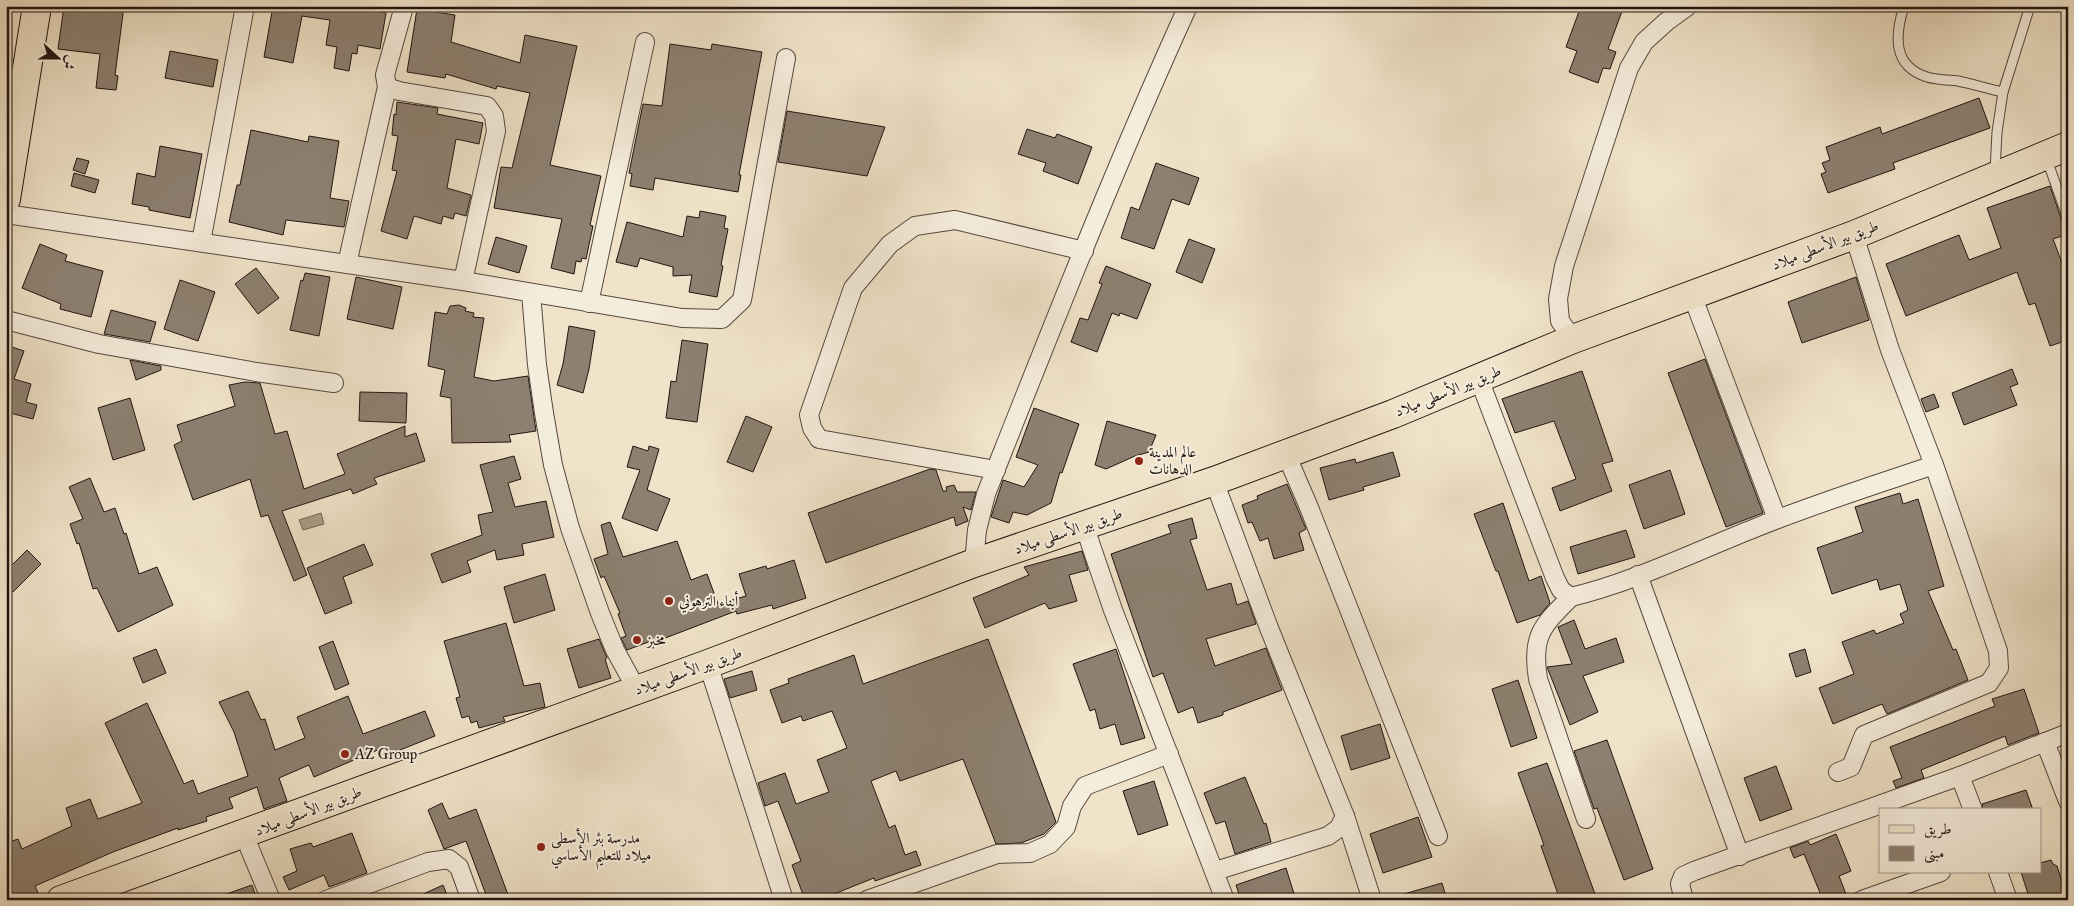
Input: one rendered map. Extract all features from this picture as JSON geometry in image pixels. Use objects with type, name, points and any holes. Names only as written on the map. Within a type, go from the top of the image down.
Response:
[{"type":"main road","points":[[6,199],[37,6]]},
{"type":"main road","name":"طريق بير الأسطى ميلاد","points":[[61,900],[102,889],[244,834],[638,690],[974,563],[1214,482],[1393,414],[1573,339],[1854,235],[2056,150]]},
{"type":"street","points":[[201,242],[245,6]]},
{"type":"street","points":[[974,563],[977,530],[986,494],[1156,77],[1188,6]]},
{"type":"street","points":[[1573,339],[1560,321],[1558,299],[1564,266],[1629,68],[1644,42],[1666,22],[1688,6]]},
{"type":"street","points":[[347,264],[387,87],[386,75],[403,10]]},
{"type":"street","points":[[589,303],[645,42]]},
{"type":"street","points":[[6,214],[463,281],[682,318],[722,319],[742,300],[786,58]]},
{"type":"street","points":[[387,87],[399,91],[487,106],[494,116],[496,131],[463,281]]},
{"type":"street","points":[[996,470],[819,439],[812,428],[808,416],[853,288],[890,244],[915,226],[955,220],[1084,251]]},
{"type":"street","points":[[1838,772],[1852,767],[1864,735],[1989,683],[1999,668],[1998,651],[1934,465],[1890,350],[1854,235]]},
{"type":"street","points":[[531,292],[537,365],[544,413],[554,465],[570,528],[615,650],[638,690]]},
{"type":"street","points":[[1692,295],[1778,519]]},
{"type":"street","points":[[6,320],[99,344],[256,372],[334,383]]},
{"type":"street","points":[[1479,379],[1560,590],[1571,597]]},
{"type":"street","points":[[1286,454],[1438,836]]},
{"type":"street","points":[[1586,819],[1570,766],[1538,679],[1535,658],[1540,634],[1546,623],[1571,597],[1588,593],[1638,575],[1778,519],[1934,465]]},
{"type":"street","points":[[1214,482],[1269,628],[1346,816],[1372,900]]},
{"type":"street","points":[[1084,525],[1113,610],[1225,900]]},
{"type":"street","points":[[1638,575],[1740,856]]},
{"type":"street","points":[[708,664],[784,900]]},
{"type":"street","points":[[1684,900],[1680,884],[1683,876],[1960,776],[2068,733]]},
{"type":"street","points":[[2044,742],[2068,801]]},
{"type":"street","points":[[867,900],[996,854],[1030,853],[1050,844],[1066,827],[1072,806],[1085,786],[1169,754]]},
{"type":"street","points":[[1960,776],[1972,808]]},
{"type":"street","points":[[1215,871],[1328,836],[1339,828],[1346,816]]},
{"type":"street","points":[[244,834],[271,900]]},
{"type":"street","points":[[326,900],[428,862],[448,858],[459,868],[471,900]]},
{"type":"street","points":[[1862,900],[1935,874]]},
{"type":"street","points":[[1999,874],[2008,900]]},
{"type":"lane","points":[[1904,6],[1899,22],[1898,45],[1903,61],[1912,71],[1928,77],[1959,81],[2003,92]]},
{"type":"lane","points":[[1995,176],[1997,132],[2003,92],[2030,6]]},
{"type":"lane","points":[[2056,150],[2068,220]]},
{"type":"shaded area","points":[[321,513],[324,524],[303,530],[299,520]]},
{"type":"building","points":[[64,6],[124,6],[115,75],[118,76],[116,90],[96,88],[100,54],[58,49]]},
{"type":"building","points":[[273,6],[345,6],[386,13],[380,49],[358,45],[357,54],[352,53],[349,71],[334,68],[337,47],[326,45],[330,20],[302,16],[293,63],[264,57]]},
{"type":"building","points":[[1581,6],[1624,6],[1608,49],[1616,52],[1610,69],[1603,68],[1598,83],[1569,72],[1577,51],[1566,47]]},
{"type":"building","points":[[417,9],[455,15],[451,42],[520,63],[525,35],[577,46],[550,165],[601,176],[590,225],[593,226],[586,259],[582,258],[581,262],[576,261],[574,274],[551,268],[562,219],[494,208],[501,167],[512,168],[530,93],[497,86],[496,89],[446,74],[445,78],[407,72]]},
{"type":"building","points":[[670,44],[711,50],[712,44],[762,52],[739,175],[741,175],[738,192],[655,178],[653,190],[630,186],[632,174],[629,173],[643,104],[662,106]]},
{"type":"building","points":[[170,51],[218,60],[213,87],[165,78]]},
{"type":"building","points":[[1979,98],[1990,128],[1893,163],[1895,169],[1828,193],[1821,174],[1826,172],[1822,163],[1830,160],[1826,147],[1880,127],[1882,134]]},
{"type":"building","points":[[397,102],[438,108],[437,114],[483,123],[479,144],[456,139],[447,188],[471,195],[466,216],[455,213],[453,219],[443,216],[441,224],[414,216],[407,239],[381,231],[397,171],[392,170],[398,136],[392,135]]},
{"type":"building","points":[[787,111],[885,127],[867,176],[778,162]]},
{"type":"building","points":[[1027,129],[1055,138],[1057,134],[1092,147],[1078,184],[1043,171],[1046,163],[1018,154]]},
{"type":"building","points":[[251,130],[308,142],[309,136],[339,141],[330,198],[349,201],[344,227],[286,220],[283,235],[229,222],[237,185],[240,185]]},
{"type":"building","points":[[160,146],[202,154],[190,218],[149,210],[149,207],[132,204],[137,173],[155,177]]},
{"type":"building","points":[[77,158],[89,161],[85,174],[73,170]]},
{"type":"building","points":[[1156,163],[1199,178],[1189,205],[1172,199],[1154,249],[1121,238],[1131,207],[1139,210]]},
{"type":"building","points":[[74,173],[99,180],[95,193],[71,186]]},
{"type":"building","points":[[2050,186],[2062,221],[2068,225],[2068,234],[2053,239],[2068,279],[2068,340],[2050,346],[2035,303],[2029,305],[2017,272],[1906,316],[1886,264],[1959,235],[1969,260],[2001,248],[1987,208]]},
{"type":"building","points":[[700,211],[726,216],[724,228],[728,229],[717,297],[689,292],[692,275],[673,276],[673,267],[640,258],[637,267],[616,262],[627,222],[683,237],[687,216],[699,218]]},
{"type":"building","points":[[496,237],[527,246],[519,273],[488,264]]},
{"type":"building","points":[[1189,239],[1215,249],[1202,283],[1176,272]]},
{"type":"building","points":[[40,244],[67,255],[65,261],[103,271],[91,317],[60,309],[61,304],[22,288]]},
{"type":"building","points":[[1106,266],[1151,284],[1137,319],[1120,313],[1119,316],[1112,313],[1097,352],[1071,342],[1080,318],[1088,320],[1102,284],[1099,283]]},
{"type":"building","points":[[256,268],[279,298],[258,314],[235,284]]},
{"type":"building","points":[[305,273],[330,277],[319,336],[290,330],[301,280],[303,281]]},
{"type":"building","points":[[356,277],[402,287],[393,329],[347,319]]},
{"type":"building","points":[[1856,277],[1869,320],[1802,343],[1788,302]]},
{"type":"building","points":[[180,280],[215,292],[198,341],[164,329]]},
{"type":"building","points":[[459,305],[466,308],[465,311],[474,313],[473,317],[484,318],[474,377],[494,381],[528,376],[536,431],[509,435],[511,442],[452,443],[451,398],[440,396],[445,370],[428,366],[435,312],[447,314],[450,306]]},
{"type":"building","points":[[111,310],[156,322],[150,342],[104,334]]},
{"type":"building","points":[[569,326],[595,331],[583,393],[557,385],[563,364]]},
{"type":"building","points":[[682,340],[708,344],[697,422],[666,418],[671,381],[676,382]]},
{"type":"building","points":[[6,345],[24,351],[14,379],[31,384],[26,402],[37,405],[33,419],[6,412]]},
{"type":"building","points":[[1705,359],[1763,513],[1726,527],[1668,373]]},
{"type":"building","points":[[130,360],[161,366],[161,370],[136,380]]},
{"type":"building","points":[[2012,369],[2018,384],[2010,387],[2017,405],[1964,425],[1952,393]]},
{"type":"building","points":[[1582,371],[1613,461],[1602,464],[1612,491],[1560,511],[1552,488],[1576,479],[1554,421],[1515,433],[1502,399]]},
{"type":"building","points":[[245,382],[260,383],[275,434],[287,431],[304,489],[345,474],[337,454],[405,426],[405,437],[416,433],[425,461],[374,478],[377,484],[353,494],[351,489],[282,511],[307,575],[294,581],[268,515],[261,517],[250,479],[193,500],[174,445],[182,441],[177,425],[235,406],[229,385]]},
{"type":"building","points":[[360,392],[407,393],[406,423],[359,421]]},
{"type":"building","points":[[1934,394],[1939,407],[1926,412],[1921,399]]},
{"type":"building","points":[[130,398],[145,450],[113,460],[98,408]]},
{"type":"building","points":[[1034,408],[1079,424],[1062,473],[1060,472],[1051,503],[1027,515],[1013,512],[1009,523],[991,517],[1003,480],[1024,487],[1038,465],[1016,457]]},
{"type":"building","points":[[746,416],[772,427],[753,472],[727,462]]},
{"type":"building","points":[[1107,421],[1156,435],[1149,452],[1106,469],[1095,465]]},
{"type":"building","points":[[633,446],[648,451],[649,446],[659,449],[647,490],[670,499],[657,531],[622,518],[640,470],[627,467]]},
{"type":"building","points":[[1393,452],[1400,476],[1363,487],[1364,490],[1329,500],[1320,468],[1355,459],[1356,463]]},
{"type":"building","points":[[514,456],[521,479],[508,483],[515,507],[546,501],[554,537],[522,544],[524,555],[497,560],[495,550],[467,561],[471,572],[442,583],[431,554],[482,535],[478,515],[493,512],[480,465]]},
{"type":"building","points":[[930,469],[936,470],[943,491],[947,491],[946,487],[954,485],[957,492],[976,492],[971,510],[963,507],[968,521],[956,526],[954,517],[826,563],[808,513]]},
{"type":"building","points":[[1670,470],[1685,514],[1644,529],[1629,485]]},
{"type":"building","points":[[90,478],[104,512],[115,508],[124,534],[126,533],[139,574],[157,567],[173,605],[118,632],[97,588],[93,589],[79,543],[77,544],[70,524],[83,519],[69,487]]},
{"type":"building","points":[[1287,484],[1306,529],[1299,533],[1304,550],[1274,559],[1268,538],[1260,541],[1252,522],[1248,523],[1242,505],[1258,499],[1257,496]]},
{"type":"building","points":[[1900,493],[1903,504],[1918,499],[1944,586],[1928,591],[1953,650],[1956,649],[1968,680],[1887,714],[1882,704],[1833,724],[1819,688],[1854,674],[1842,642],[1874,630],[1876,634],[1904,623],[1900,614],[1908,610],[1900,584],[1880,590],[1877,579],[1832,594],[1817,548],[1863,532],[1855,507]]},
{"type":"building","points":[[1503,503],[1529,581],[1541,576],[1550,603],[1540,615],[1517,623],[1474,514]]},
{"type":"building","points":[[1192,518],[1197,538],[1190,540],[1207,590],[1231,583],[1237,605],[1248,601],[1256,624],[1206,639],[1215,666],[1266,648],[1282,690],[1223,712],[1223,715],[1198,723],[1193,707],[1178,713],[1163,673],[1153,677],[1111,554],[1171,533],[1168,525]]},
{"type":"building","points":[[610,522],[623,557],[677,541],[691,580],[707,574],[718,604],[746,596],[739,574],[766,566],[767,569],[794,560],[806,598],[773,609],[772,605],[737,614],[736,611],[660,640],[659,638],[627,650],[621,638],[626,636],[618,614],[620,613],[604,576],[601,578],[594,559],[608,554],[601,525]]},
{"type":"building","points":[[1626,530],[1635,557],[1578,574],[1570,547]]},
{"type":"building","points":[[364,544],[373,565],[343,577],[352,603],[325,614],[307,568]]},
{"type":"building","points":[[27,550],[41,564],[13,592],[6,586],[6,571]]},
{"type":"building","points":[[1082,551],[1088,570],[1069,575],[1077,601],[1049,609],[1045,603],[985,628],[973,598],[1029,575],[1024,567]]},
{"type":"building","points":[[545,574],[555,610],[514,623],[504,587]]},
{"type":"building","points":[[1574,620],[1585,649],[1616,638],[1624,662],[1583,676],[1598,712],[1570,725],[1547,667],[1572,664],[1558,627]]},
{"type":"building","points":[[506,623],[524,686],[540,683],[545,707],[503,717],[505,721],[479,728],[477,721],[471,723],[469,716],[462,718],[456,698],[460,697],[444,641]]},
{"type":"building","points":[[599,639],[607,658],[605,659],[611,678],[579,688],[567,649]]},
{"type":"building","points":[[988,639],[1056,822],[1044,834],[1021,843],[996,844],[963,759],[900,781],[896,771],[871,781],[889,828],[895,825],[905,855],[916,851],[921,865],[875,881],[874,878],[819,900],[805,900],[792,865],[801,861],[778,801],[765,806],[758,783],[785,773],[796,804],[829,792],[817,760],[847,748],[832,711],[803,721],[801,716],[782,723],[770,690],[789,683],[788,679],[854,655],[863,684]]},
{"type":"building","points":[[333,641],[349,684],[335,690],[319,647]]},
{"type":"building","points":[[156,649],[166,673],[143,683],[133,658]]},
{"type":"building","points":[[1116,649],[1145,738],[1121,745],[1115,724],[1100,729],[1095,709],[1090,711],[1073,664]]},
{"type":"building","points":[[1805,649],[1811,672],[1796,677],[1789,654]]},
{"type":"building","points":[[752,671],[757,690],[730,698],[724,679]]},
{"type":"building","points":[[1518,680],[1537,738],[1511,747],[1492,689]]},
{"type":"building","points":[[2024,689],[2039,733],[2008,745],[2005,736],[1921,770],[1924,778],[1896,788],[1893,781],[1902,778],[1890,747],[1995,706],[1992,699]]},
{"type":"building","points":[[248,691],[261,720],[265,719],[275,750],[305,738],[297,717],[348,696],[363,734],[425,711],[435,736],[390,754],[387,746],[314,777],[309,765],[279,778],[287,801],[264,809],[257,787],[229,798],[233,808],[206,817],[207,821],[178,830],[178,828],[113,852],[35,886],[39,895],[26,900],[9,900],[6,892],[6,843],[18,839],[22,849],[72,826],[66,808],[90,799],[98,819],[142,803],[105,723],[147,703],[184,784],[193,780],[198,794],[248,776],[234,732],[219,702]]},
{"type":"building","points":[[1380,724],[1390,758],[1351,770],[1341,736]]},
{"type":"building","points":[[1607,740],[1653,869],[1624,880],[1597,808],[1594,809],[1574,751]]},
{"type":"building","points":[[1547,763],[1595,894],[1579,900],[1560,900],[1541,846],[1544,845],[1518,773]]},
{"type":"building","points":[[1776,766],[1792,809],[1760,821],[1744,778]]},
{"type":"building","points":[[1245,777],[1264,824],[1266,823],[1271,842],[1235,854],[1225,821],[1216,824],[1204,793]]},
{"type":"building","points":[[1154,781],[1168,825],[1138,835],[1123,791]]},
{"type":"building","points":[[2026,790],[2032,808],[1983,808],[1982,804]]},
{"type":"building","points":[[442,803],[449,819],[476,809],[510,900],[488,900],[466,841],[444,849],[428,810]]},
{"type":"building","points":[[1418,817],[1432,857],[1383,873],[1370,834]]},
{"type":"building","points":[[352,833],[367,873],[329,887],[324,875],[289,890],[283,877],[297,871],[290,849],[311,843],[313,847]]},
{"type":"building","points":[[1836,834],[1851,871],[1839,876],[1846,894],[1831,900],[1823,900],[1804,854],[1794,858],[1790,848],[1808,841],[1810,845]]},
{"type":"building","points":[[2051,860],[2057,866],[2068,900],[2030,900],[2022,874],[2042,874],[2042,862]]},
{"type":"building","points":[[1286,868],[1296,900],[1241,900],[1236,885]]},
{"type":"building","points":[[1442,883],[1447,900],[1398,900],[1397,896]]},
{"type":"building","points":[[252,885],[257,900],[216,900],[215,898]]},
{"type":"building","points":[[443,885],[449,900],[410,900]]},
{"type":"place","name":"عالم المدينة الدهانات","points":[[1139,461]]},
{"type":"place","name":"أبناء الترهوني","points":[[669,601]]},
{"type":"place","name":"مخبز","points":[[637,640]]},
{"type":"place","name":"AZ Group","points":[[345,754]]},
{"type":"place","name":"مدرسة بئر الأسطى ميلاد للتعليم الأساسي","points":[[541,847]]}]
